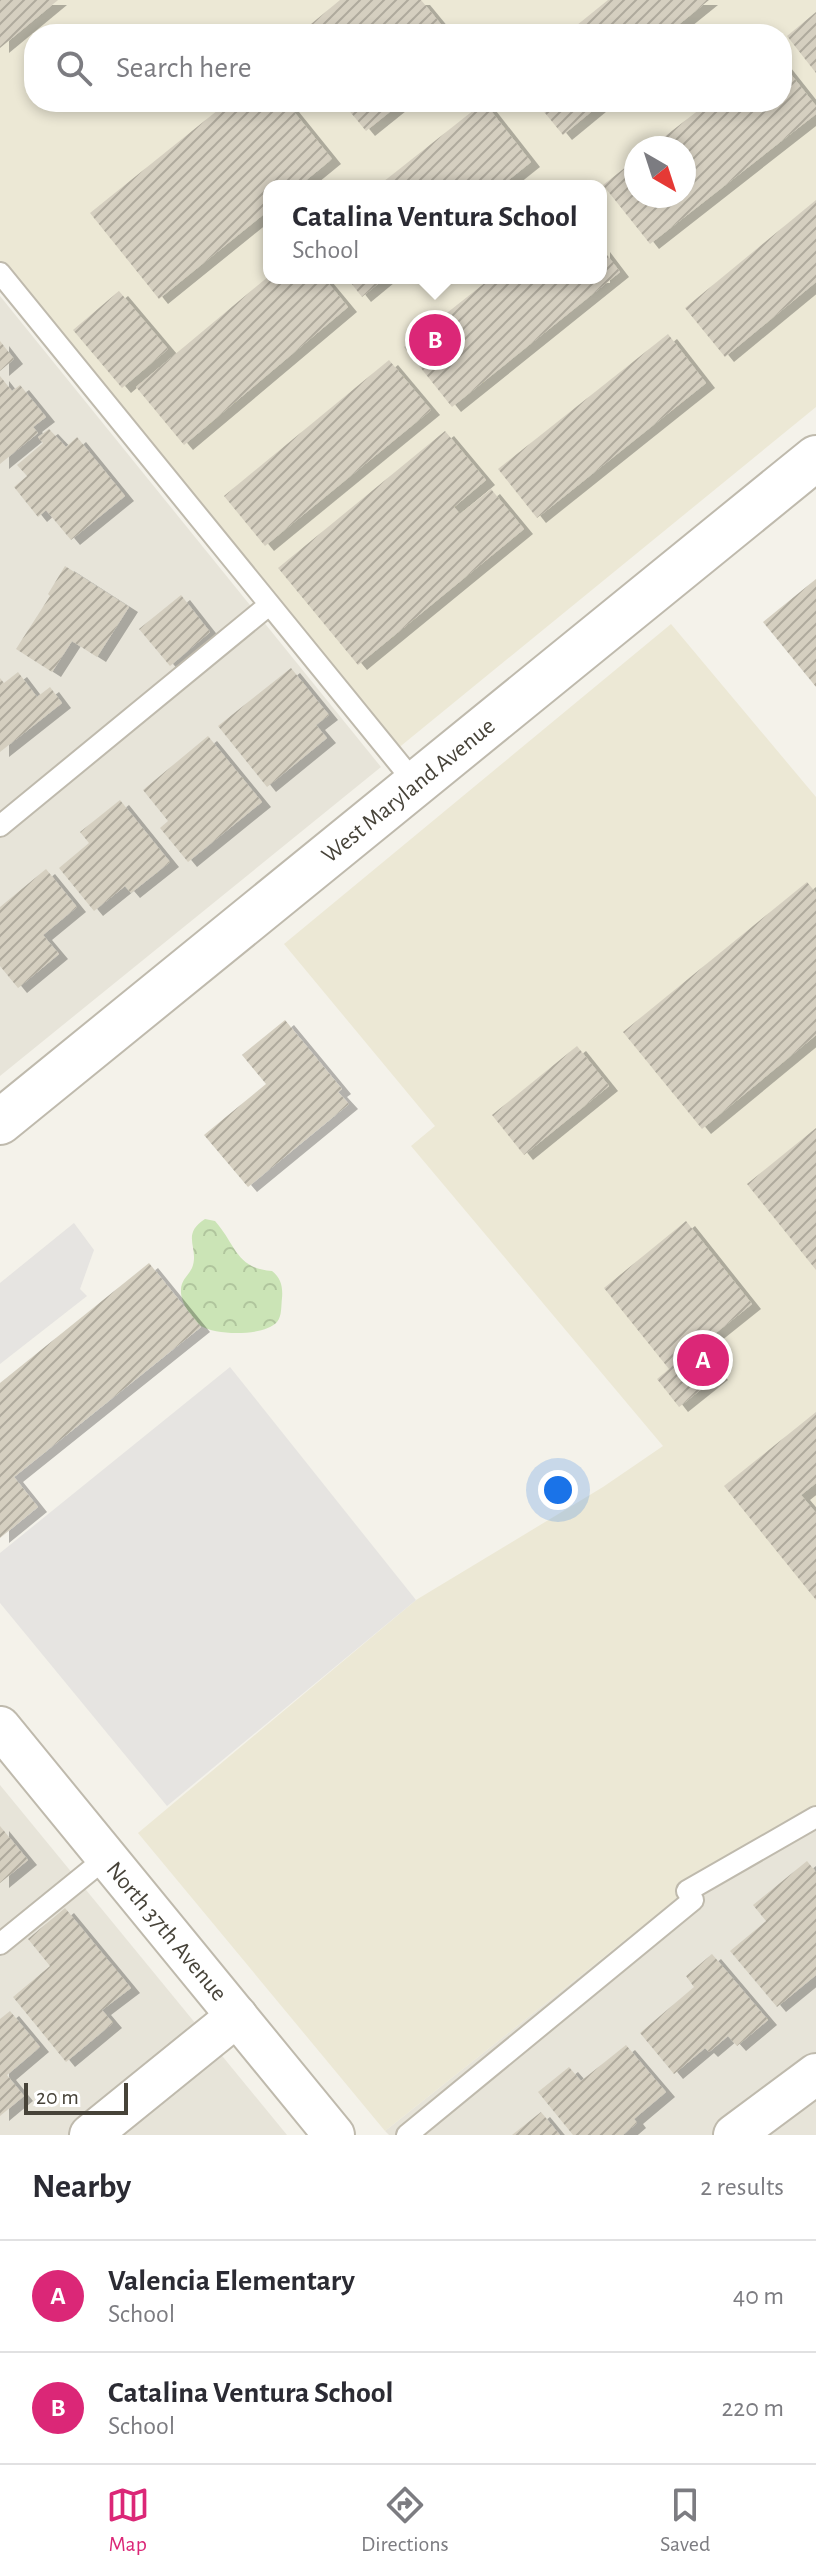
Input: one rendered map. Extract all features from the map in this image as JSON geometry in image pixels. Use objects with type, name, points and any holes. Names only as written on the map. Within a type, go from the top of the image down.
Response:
[{"type":"street","name":"West Maryland Avenue","points":[[0,1122],[816,458]]},
{"type":"street","name":"North 37th Avenue","points":[[0,1727],[334,2135]]},
{"type":"street","points":[[90,2135],[237,2016]]},
{"type":"street","points":[[734,2135],[816,2074]]},
{"type":"lane","points":[[0,273],[415,783]]},
{"type":"lane","points":[[0,826],[269,605]]},
{"type":"lane","points":[[407,2135],[693,1900],[687,1891],[816,1817]]},
{"type":"lane","points":[[0,1944],[107,1857]]},
{"type":"shaded area","points":[[0,0],[816,0],[816,407],[391,754],[0,273]]},
{"type":"shaded area","points":[[0,296],[381,767],[0,1076]]},
{"type":"shaded area","points":[[671,624],[816,797],[816,1807],[687,1891],[385,2131],[138,1833],[416,1600],[603,1487],[663,1446],[411,1146],[435,1126],[284,944]]},
{"type":"shaded area","points":[[74,1223],[94,1250],[80,1289],[87,1296],[0,1364],[0,1283]]},
{"type":"shaded area","points":[[230,1367],[416,1600],[167,1806],[0,1603],[0,1553]]},
{"type":"shaded area","points":[[0,1785],[287,2135],[0,2135]]},
{"type":"shaded area","points":[[816,1807],[816,2135],[389,2135],[385,2131],[687,1891]]},
{"type":"green space","points":[[205,1219],[215,1221],[243,1260],[272,1271],[278,1277],[282,1290],[281,1311],[279,1320],[271,1327],[252,1332],[218,1332],[201,1326],[187,1310],[181,1287],[194,1261],[192,1236]]},
{"type":"building","points":[[0,0],[58,0],[29,24],[24,24],[24,28],[0,48]]},
{"type":"building","points":[[340,0],[421,0],[441,24],[311,24]]},
{"type":"building","points":[[608,0],[709,0],[679,24],[578,24]]},
{"type":"building","points":[[816,12],[816,73],[792,42],[792,32]]},
{"type":"building","points":[[792,76],[816,106],[816,114],[696,208],[696,136],[665,136],[696,112],[792,112]]},
{"type":"building","points":[[216,112],[294,112],[332,159],[306,180],[263,180],[263,215],[159,299],[90,213]]},
{"type":"building","points":[[350,112],[390,112],[366,131]]},
{"type":"building","points":[[471,112],[492,112],[531,162],[508,180],[386,180]]},
{"type":"building","points":[[544,112],[591,112],[563,135]]},
{"type":"building","points":[[624,168],[624,208],[696,208],[650,244],[607,190],[607,182]]},
{"type":"building","points":[[816,200],[816,282],[725,357],[685,308]]},
{"type":"building","points":[[607,255],[620,272],[607,282]]},
{"type":"building","points":[[263,281],[263,284],[329,284],[348,307],[184,445],[136,387]]},
{"type":"building","points":[[352,284],[378,284],[362,297]]},
{"type":"building","points":[[483,284],[605,284],[452,407],[404,347]]},
{"type":"building","points":[[119,291],[168,349],[122,388],[73,330]]},
{"type":"building","points":[[668,334],[706,383],[537,518],[498,469]]},
{"type":"building","points":[[0,341],[14,359],[0,371]]},
{"type":"building","points":[[389,360],[431,410],[265,546],[224,496]]},
{"type":"building","points":[[0,376],[12,391],[20,385],[46,417],[33,427],[38,433],[0,464]]},
{"type":"building","points":[[49,429],[66,447],[77,437],[125,496],[71,540],[46,510],[38,517],[14,487],[27,476],[17,465],[43,443],[38,437]]},
{"type":"building","points":[[445,431],[486,480],[454,507],[460,514],[491,489],[524,529],[358,665],[278,568]]},
{"type":"building","points":[[65,566],[129,607],[97,657],[72,641],[52,672],[16,649]]},
{"type":"building","points":[[816,579],[816,687],[763,622]]},
{"type":"building","points":[[181,595],[210,632],[170,666],[139,629]]},
{"type":"building","points":[[291,668],[329,715],[316,725],[327,738],[267,787],[218,726]]},
{"type":"building","points":[[18,672],[37,697],[50,687],[62,703],[0,752],[0,678],[4,683]]},
{"type":"building","points":[[208,736],[262,802],[188,862],[160,828],[168,821],[143,790]]},
{"type":"building","points":[[120,800],[170,862],[131,893],[125,886],[94,911],[59,868],[89,843],[80,832]]},
{"type":"building","points":[[46,869],[77,907],[43,935],[59,954],[18,988],[0,966],[0,907]]},
{"type":"building","points":[[807,882],[816,893],[816,1035],[702,1129],[623,1032]]},
{"type":"building","points":[[285,1020],[342,1089],[338,1092],[349,1104],[248,1187],[204,1135],[266,1084],[242,1055]]},
{"type":"building","points":[[577,1046],[609,1086],[524,1155],[492,1115]]},
{"type":"building","points":[[816,1128],[816,1270],[747,1184]]},
{"type":"building","points":[[686,1221],[752,1304],[697,1348],[719,1375],[679,1407],[657,1379],[669,1369],[604,1288]]},
{"type":"building","points":[[149,1263],[201,1327],[14,1477],[38,1507],[0,1538],[0,1383]]},
{"type":"building","points":[[816,1412],[816,1483],[801,1495],[816,1513],[816,1600],[724,1486]]},
{"type":"building","points":[[0,1826],[28,1860],[0,1883]]},
{"type":"building","points":[[807,1861],[816,1872],[816,1975],[777,2007],[730,1951],[766,1921],[753,1905]]},
{"type":"building","points":[[65,1908],[131,1988],[102,2010],[113,2023],[66,2062],[13,1997],[50,1966],[28,1939]]},
{"type":"building","points":[[712,1954],[768,2020],[737,2046],[728,2036],[709,2052],[705,2048],[674,2074],[640,2033],[694,1987],[686,1976]]},
{"type":"building","points":[[10,2011],[40,2047],[7,2075],[24,2096],[0,2116],[0,2019]]},
{"type":"building","points":[[626,2045],[666,2092],[634,2119],[637,2123],[623,2135],[573,2135],[538,2092],[569,2067],[581,2081]]},
{"type":"building","points":[[541,2112],[560,2135],[512,2135]]},
{"type":"place","name":"Catalina Ventura School","points":[[435,340]]},
{"type":"place","name":"Valencia Elementary","points":[[703,1360]]}]
